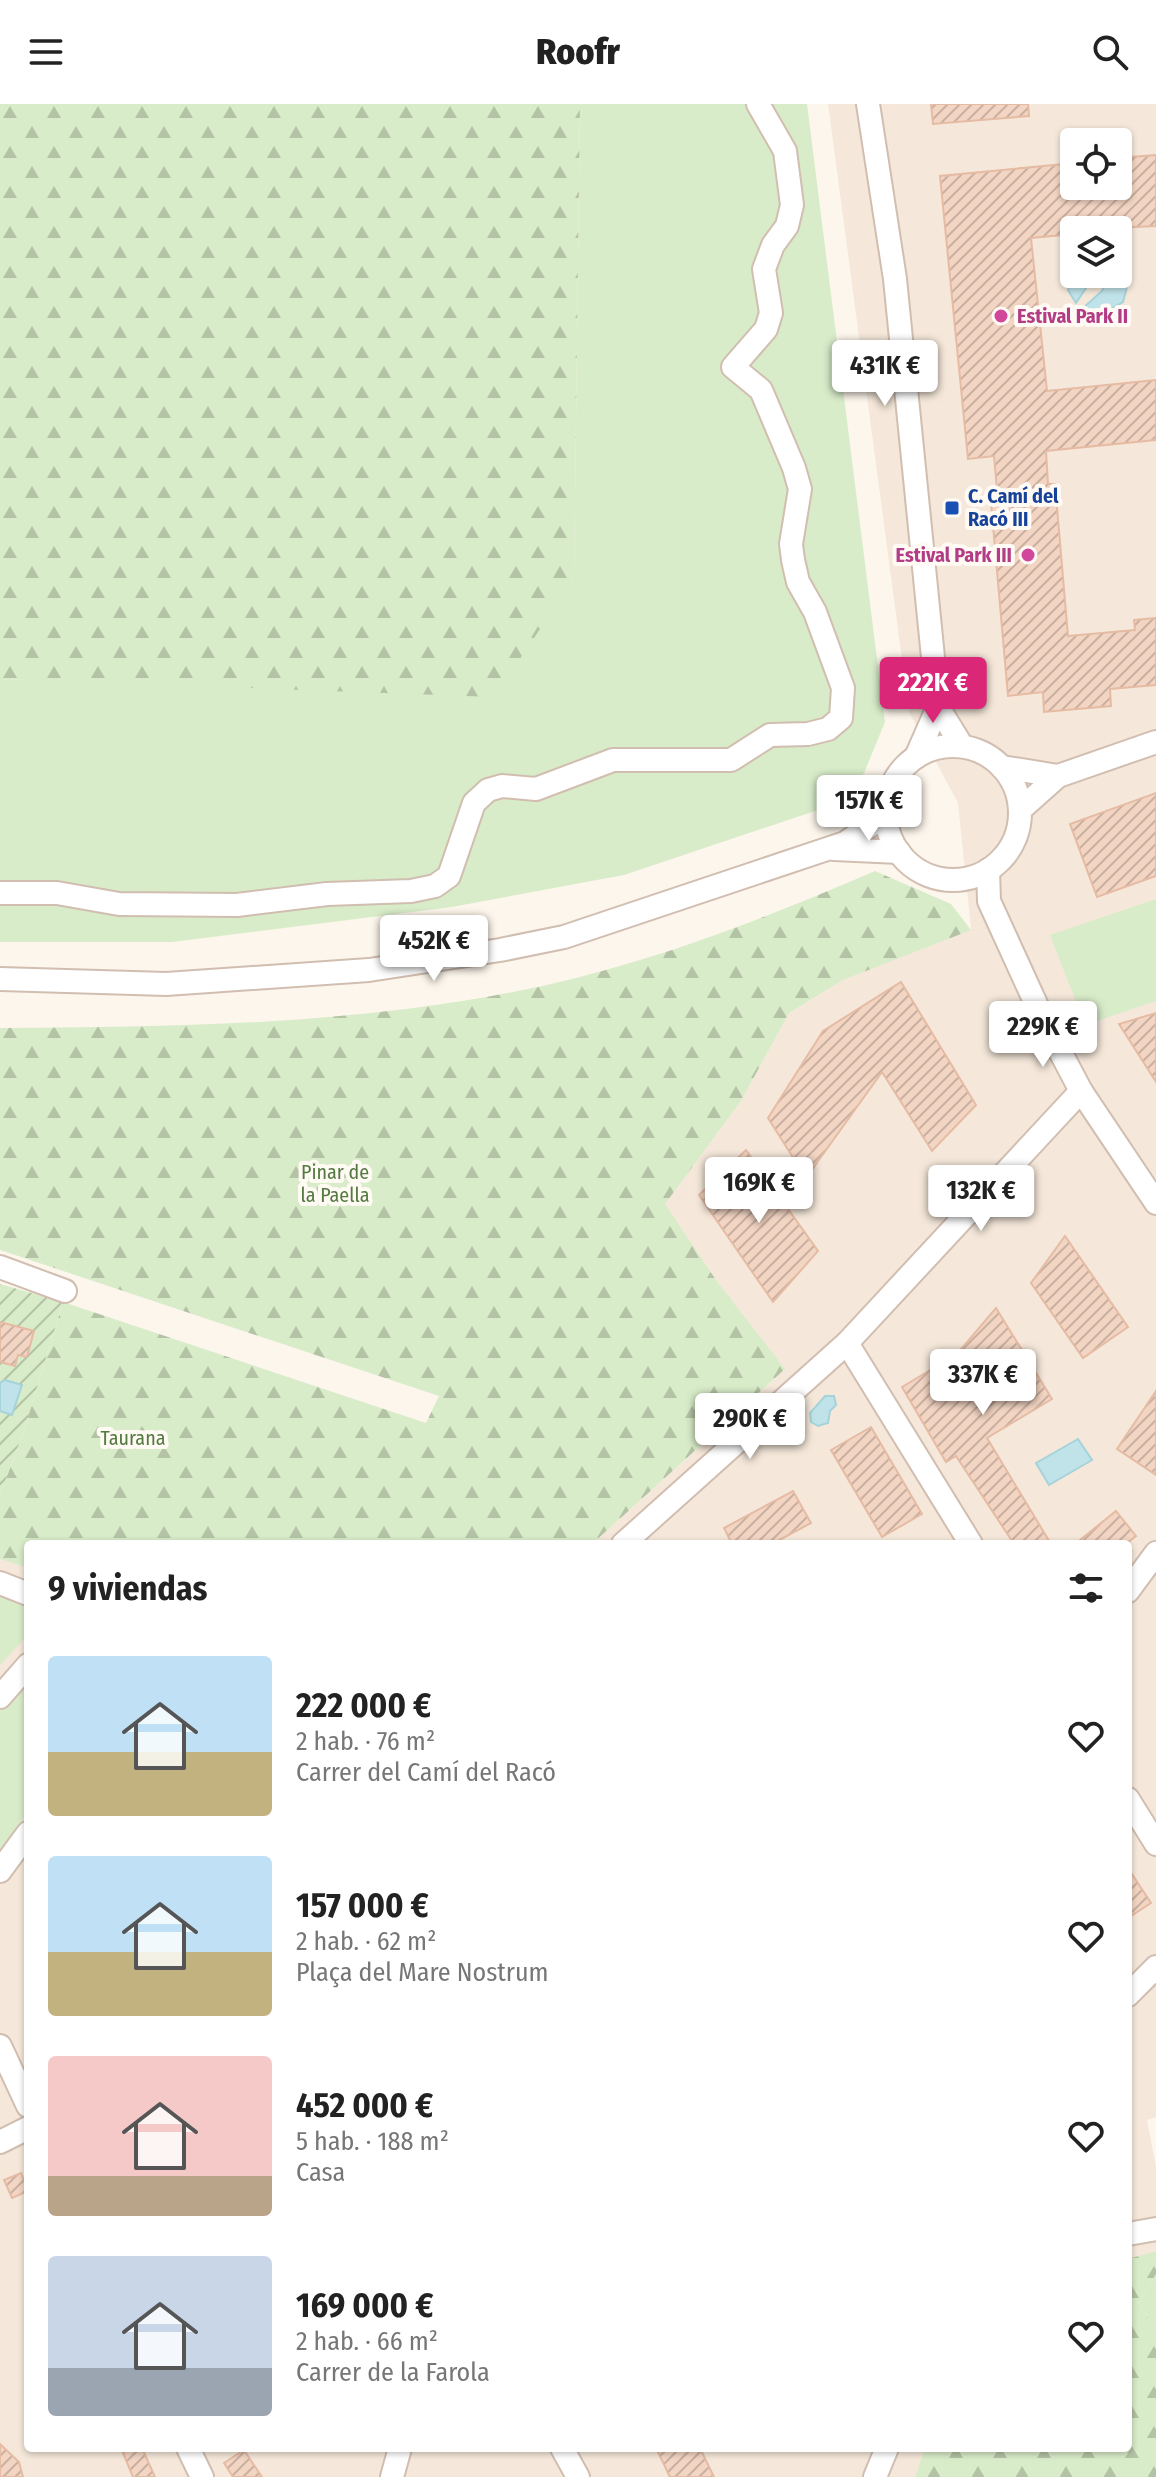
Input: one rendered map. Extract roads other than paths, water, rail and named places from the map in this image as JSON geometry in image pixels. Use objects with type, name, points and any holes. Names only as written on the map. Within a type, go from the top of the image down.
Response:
[{"type":"street","points":[[0,893],[57,893],[119,904],[237,905],[327,894],[411,891],[435,886],[449,876],[474,803],[488,790],[502,786],[536,789],[613,760],[638,757],[711,763],[731,760],[770,735],[808,734],[828,729],[841,718],[843,688],[827,653],[815,612],[798,582],[793,560],[791,544],[800,489],[794,468],[761,390],[733,367],[766,329],[771,313],[764,269],[773,245],[787,226],[792,205],[785,151],[758,104]]},
{"type":"street","points":[[868,104],[895,279],[938,707],[962,746]]},
{"type":"street","points":[[916,757],[938,748],[962,746],[977,750],[1002,767],[1015,786],[1021,809],[1013,844],[988,870],[961,879],[946,879],[920,871],[899,852],[890,835],[886,815],[894,782],[916,757],[938,707]]},
{"type":"street","points":[[1021,809],[1058,776],[1156,742]]},
{"type":"street","points":[[1002,767],[1058,776]]},
{"type":"street","points":[[0,979],[166,984],[369,970],[500,950],[564,937],[837,846],[886,815]]},
{"type":"street","points":[[837,846],[899,852]]},
{"type":"street","points":[[988,870],[989,901],[1081,1091],[1156,1203]]},
{"type":"street","points":[[961,879],[989,901]]},
{"type":"street","points":[[627,1540],[847,1343],[1081,1091]]},
{"type":"street","points":[[0,1267],[65,1291]]},
{"type":"street","points":[[847,1343],[969,1540]]},
{"type":"street","points":[[1132,1586],[1156,1553]]},
{"type":"street","points":[[0,1583],[24,1592]]},
{"type":"street","points":[[0,1697],[24,1670]]},
{"type":"street","points":[[1132,1805],[1156,1844]]},
{"type":"street","points":[[0,1871],[24,1838]]},
{"type":"street","points":[[1132,1991],[1156,1967]]},
{"type":"street","points":[[0,2046],[24,2097]]},
{"type":"street","points":[[0,2142],[24,2130]]},
{"type":"street","points":[[1132,2233],[1156,2229]]},
{"type":"street","points":[[190,2452],[202,2477]]},
{"type":"street","points":[[392,2477],[399,2452]]},
{"type":"street","points":[[564,2452],[578,2477]]},
{"type":"street","points":[[875,2477],[885,2452]]},
{"type":"water","points":[[1069,288],[1086,288],[1076,303]]},
{"type":"water","points":[[1103,288],[1127,288],[1123,302],[1107,311],[1083,308]]},
{"type":"water","points":[[5,1380],[22,1385],[12,1415],[0,1411],[0,1383]]},
{"type":"water","points":[[825,1396],[834,1396],[836,1405],[830,1411],[828,1423],[818,1426],[811,1422],[810,1413]]},
{"type":"water","points":[[1078,1439],[1092,1460],[1049,1485],[1036,1463]]},
{"type":"place","name":"Estival Park II","points":[[1001,316]]},
{"type":"place","name":"C. Camí del Racó III","points":[[952,508]]},
{"type":"place","name":"Estival Park III","points":[[1028,555]]},
{"type":"park label","name":"Pinar de la Paella","points":[[335,1184]]},
{"type":"park label","name":"Taurana","points":[[133,1438]]}]
